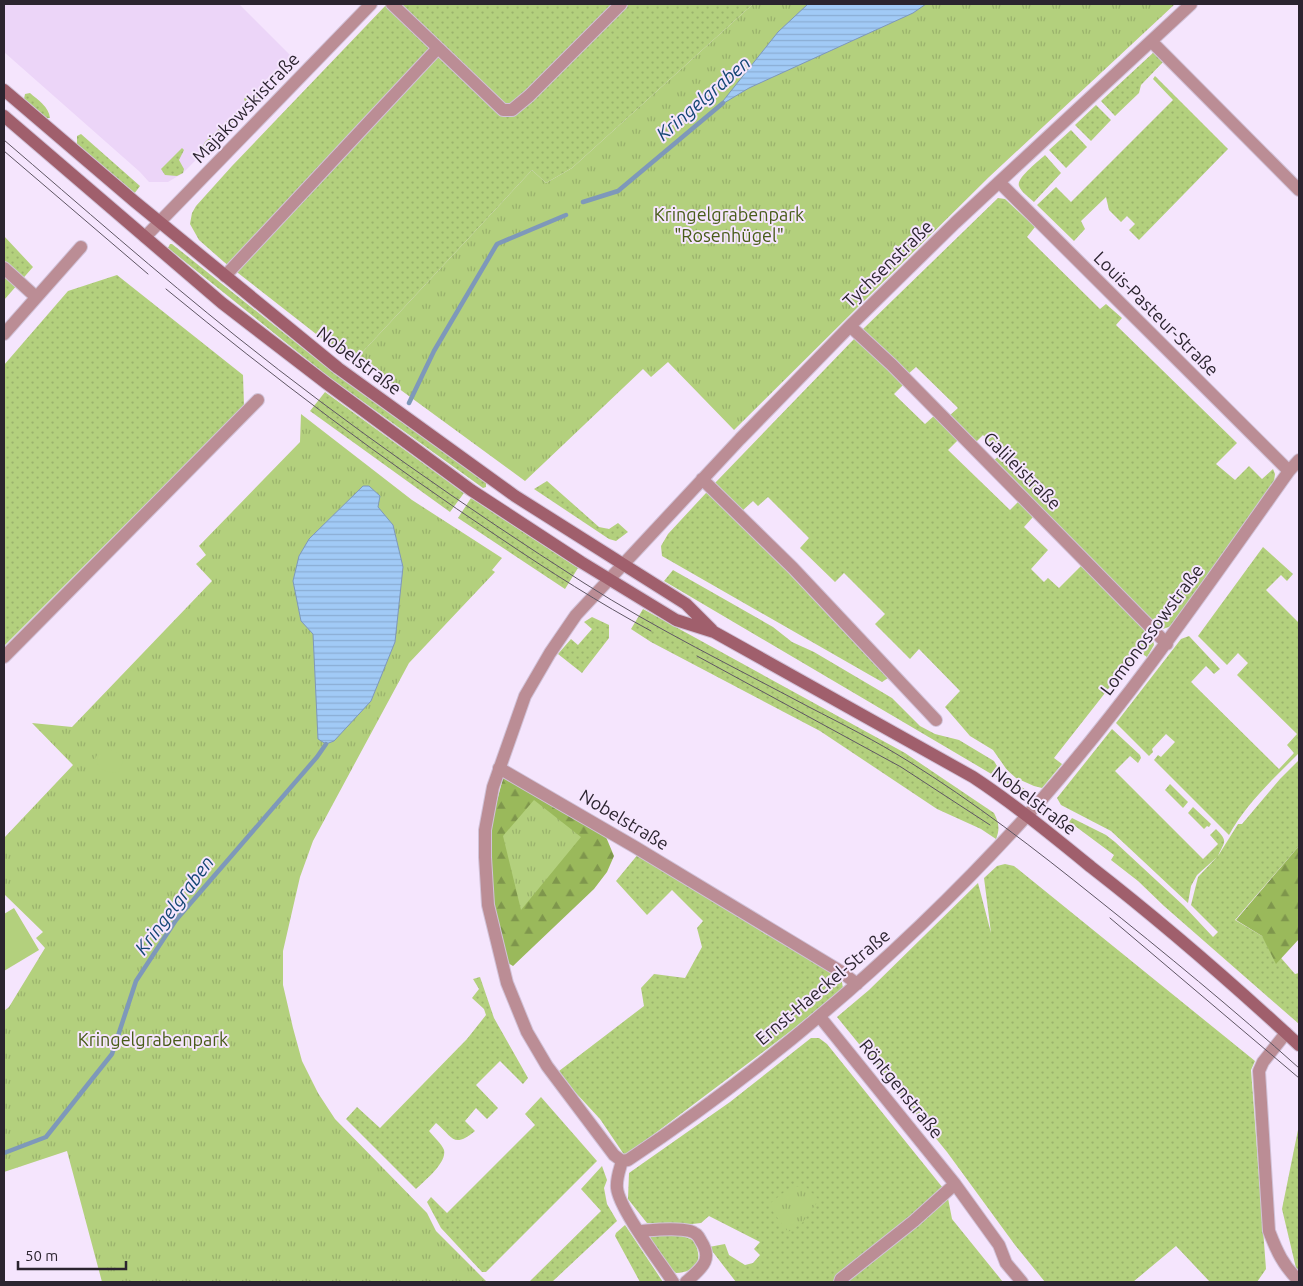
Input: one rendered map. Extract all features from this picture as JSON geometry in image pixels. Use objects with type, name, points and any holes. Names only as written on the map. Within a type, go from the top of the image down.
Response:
[{"type":"main road","name":"Nobelstraße","points":[[4,90],[224,276],[348,376],[515,496],[686,604],[714,632]]},
{"type":"main road","name":"Nobelstraße","points":[[4,116],[222,303],[326,384],[470,490],[676,620],[714,632],[973,777],[1027,815],[1147,911],[1299,1045]]},
{"type":"street","name":"Majakowskistraße","points":[[145,237],[371,4]]},
{"type":"street","points":[[392,4],[502,110],[512,110],[529,96],[621,4]]},
{"type":"street","name":"Tychsenstraße","points":[[609,578],[850,326],[999,182],[1154,44],[1191,4]]},
{"type":"street","points":[[1154,44],[1299,190]]},
{"type":"street","points":[[224,276],[438,48]]},
{"type":"street","name":"Louis-Pasteur-Straße","points":[[999,182],[1290,471]]},
{"type":"street","points":[[4,334],[81,247]]},
{"type":"street","points":[[4,268],[36,298]]},
{"type":"street","name":"Galileistraße","points":[[850,326],[899,372],[1167,644]]},
{"type":"street","points":[[4,657],[258,400]]},
{"type":"street","name":"Lomonossowstraße","points":[[1027,815],[1167,644],[1299,460]]},
{"type":"street","points":[[702,479],[793,568],[936,720]]},
{"type":"street","points":[[609,578],[567,627],[525,696],[493,786],[485,830],[488,905],[507,983],[527,1032],[547,1066],[614,1155],[622,1161],[617,1189],[628,1214],[674,1282]]},
{"type":"street","name":"Nobelstraße","points":[[499,768],[682,875],[840,971],[857,984]]},
{"type":"street","name":"Ernst-Haeckel-Straße","points":[[622,1161],[628,1160],[747,1074],[820,1017],[905,940],[957,889],[1027,815]]},
{"type":"street","name":"Röntgenstraße","points":[[820,1017],[955,1184],[999,1245],[1006,1263],[1022,1282]]},
{"type":"street","points":[[1286,1033],[1263,1062],[1259,1071],[1269,1231],[1287,1270],[1299,1281]]},
{"type":"street","points":[[840,1282],[842,1278],[914,1221],[955,1184]]},
{"type":"street","points":[[639,1230],[688,1231],[697,1234],[705,1247],[706,1259],[702,1267],[686,1282]]},
{"type":"shaded area","points":[[4,4],[239,4],[295,60],[183,173],[168,182],[149,182],[4,52]]},
{"type":"green space","points":[[387,4],[753,4],[572,168],[546,183],[532,170],[357,358],[343,355],[224,262],[199,240],[190,224],[192,213],[196,206]]},
{"type":"green space","name":"Kringelgrabenpark \"Rosenhügel\"","points":[[753,4],[1175,4],[989,177],[734,430],[668,362],[651,377],[643,369],[525,481],[357,358],[532,170],[546,183],[572,168]]},
{"type":"green space","points":[[1154,52],[1164,61],[1141,85],[1139,93],[1115,116],[1101,101]]},
{"type":"green space","points":[[1155,76],[1228,149],[1139,240],[1129,230],[1135,224],[1127,216],[1121,222],[1109,210],[1106,197],[1081,221],[1085,229],[1074,241],[1037,205],[1056,187],[1071,202],[1173,100],[1153,79]]},
{"type":"green space","points":[[267,84],[268,87],[237,118],[234,115],[246,104],[244,99],[247,95],[251,96]]},
{"type":"green space","points":[[30,93],[45,107],[50,118],[45,118],[24,99],[25,94]]},
{"type":"green space","points":[[1096,105],[1111,120],[1091,141],[1075,125]]},
{"type":"green space","points":[[231,117],[235,120],[203,153],[201,150],[205,142]]},
{"type":"green space","points":[[1071,130],[1087,147],[1066,168],[1049,150]]},
{"type":"green space","points":[[81,134],[140,186],[134,194],[77,145],[77,136]]},
{"type":"green space","points":[[182,148],[184,150],[179,160],[184,169],[183,173],[177,176],[165,175],[161,169]]},
{"type":"green space","points":[[1045,155],[1061,173],[1034,202],[1022,190],[1019,183],[1024,174]]},
{"type":"green space","points":[[998,198],[1005,199],[1035,227],[1027,237],[1100,309],[1106,304],[1122,318],[1116,325],[1237,443],[1216,464],[1235,480],[1249,466],[1262,479],[1273,469],[1275,474],[1274,481],[1171,626],[1163,629],[1157,627],[992,462],[1001,454],[1000,452],[983,435],[975,443],[949,416],[958,408],[916,367],[907,375],[861,331]]},
{"type":"green space","points":[[4,236],[33,267],[4,300]]},
{"type":"green space","points":[[170,244],[334,373],[486,482],[486,487],[483,488],[330,378],[168,248]]},
{"type":"green space","points":[[117,275],[243,375],[244,406],[4,646],[4,365],[68,291]]},
{"type":"green space","points":[[855,338],[904,384],[894,394],[925,424],[935,415],[958,440],[948,450],[1010,510],[1018,502],[1033,517],[1024,527],[1048,550],[1031,569],[1044,582],[1048,578],[1059,588],[1083,564],[1153,640],[1154,645],[1147,657],[1138,651],[1054,758],[1062,764],[1042,788],[1016,778],[1007,770],[993,750],[970,736],[945,707],[960,691],[919,649],[910,659],[875,624],[885,614],[844,573],[835,582],[800,548],[809,538],[768,497],[758,506],[753,501],[741,512],[715,483]]},
{"type":"green space","points":[[325,392],[464,493],[450,512],[310,411]]},
{"type":"green space","name":"Kringelgrabenpark","points":[[301,414],[412,500],[502,558],[492,570],[495,572],[409,663],[313,841],[300,877],[283,951],[283,985],[293,1028],[302,1061],[318,1093],[335,1119],[427,1213],[436,1231],[486,1281],[102,1282],[67,1151],[4,1172],[4,1011],[9,1007],[45,948],[36,938],[43,932],[4,894],[4,838],[73,765],[32,723],[72,727],[212,581],[196,564],[206,555],[199,546],[300,442]]},
{"type":"green space","points":[[547,481],[599,527],[609,529],[618,523],[628,532],[616,541],[609,539],[534,489]]},
{"type":"green space","points":[[706,493],[715,495],[888,678],[882,682],[662,556],[661,546],[668,534]]},
{"type":"green space","points":[[471,498],[578,568],[565,589],[458,518]]},
{"type":"green space","points":[[1263,547],[1293,574],[1287,581],[1281,575],[1266,590],[1299,623],[1299,753],[1252,802],[1229,835],[1154,760],[1158,755],[1161,757],[1175,742],[1166,734],[1152,749],[1153,752],[1149,756],[1116,723],[1181,639],[1189,636],[1220,669],[1214,674],[1206,666],[1191,682],[1279,769],[1294,753],[1287,745],[1297,734],[1237,675],[1248,663],[1238,653],[1227,665],[1198,636]]},
{"type":"green space","points":[[673,570],[773,627],[792,642],[814,652],[892,698],[920,726],[935,734],[959,740],[994,761],[1000,771],[1030,793],[1022,792],[664,581]]},
{"type":"green space","points":[[643,609],[905,753],[994,813],[998,826],[996,839],[981,829],[937,809],[820,731],[651,642],[631,629]]},
{"type":"green space","points":[[592,617],[609,625],[609,638],[582,673],[558,654],[571,639],[578,645],[592,629],[584,622]]},
{"type":"green space","points":[[1112,729],[1141,758],[1138,763],[1130,756],[1115,771],[1203,859],[1218,844],[1210,835],[1216,829],[1223,837],[1224,842],[1218,856],[1238,824],[1242,824],[1280,779],[1299,760],[1299,846],[1235,920],[1262,936],[1295,974],[1299,973],[1299,1024],[1138,881],[1111,860],[1114,855],[1069,822],[1072,818],[1106,835],[1184,906],[1213,937],[1218,932],[1191,905],[1198,877],[1217,857],[1197,875],[1191,886],[1188,903],[1111,831],[1061,805],[1057,798]]},
{"type":"green space","points":[[104,748],[119,754],[123,762],[118,772],[107,772],[97,763],[95,759],[99,751]]},
{"type":"green space","points":[[504,774],[606,837],[614,856],[607,872],[594,889],[513,966],[505,961],[497,927],[492,894],[490,860],[492,826]]},
{"type":"green space","points":[[1170,784],[1188,802],[1183,808],[1165,790]]},
{"type":"green space","points":[[534,800],[581,837],[521,910],[503,836]]},
{"type":"green space","points":[[1193,807],[1211,824],[1209,827],[1207,826],[1204,829],[1188,813]]},
{"type":"green space","points":[[1299,846],[1299,939],[1276,964],[1262,936],[1236,920]]},
{"type":"green space","points":[[639,853],[767,935],[841,977],[843,988],[792,1030],[625,1156],[600,1119],[559,1071],[644,1006],[641,988],[654,974],[685,978],[702,947],[697,928],[703,921],[672,890],[647,915],[616,881]]},
{"type":"green space","points":[[1005,864],[1014,866],[1255,1061],[1251,1070],[1266,1269],[1257,1282],[1210,1282],[1176,1246],[1133,1282],[1045,1282],[1015,1245],[947,1152],[837,1017],[869,990],[978,883],[991,933],[984,878],[997,866]]},
{"type":"green space","points":[[14,908],[39,950],[4,971],[4,914]]},
{"type":"green space","points":[[480,977],[494,1018],[528,1078],[523,1084],[500,1061],[476,1085],[498,1108],[487,1119],[476,1108],[465,1121],[475,1131],[457,1140],[436,1123],[429,1131],[443,1148],[444,1155],[439,1166],[416,1189],[346,1119],[357,1107],[380,1128],[467,1039],[486,1015],[484,1009],[472,998],[479,989],[473,979]]},
{"type":"green space","points":[[811,1038],[819,1038],[827,1044],[947,1193],[952,1219],[1003,1282],[736,1282],[709,1247],[725,1244],[729,1255],[745,1265],[753,1263],[760,1255],[754,1249],[760,1242],[709,1216],[701,1223],[647,1223],[628,1199],[629,1173],[730,1102]]},
{"type":"green space","points":[[541,1097],[597,1161],[486,1272],[482,1272],[441,1228],[427,1202],[431,1197],[447,1213],[535,1125],[525,1114]]},
{"type":"green space","points":[[1299,1125],[1299,1270],[1296,1268],[1282,1209]]},
{"type":"green space","points":[[602,1166],[607,1180],[604,1188],[607,1204],[617,1221],[552,1282],[529,1282],[601,1211],[581,1189]]},
{"type":"green space","points":[[804,1185],[819,1200],[802,1223],[788,1232],[768,1205],[788,1189]]},
{"type":"green space","points":[[625,1225],[663,1282],[640,1282],[615,1236]]},
{"type":"green space","points":[[652,1235],[680,1235],[693,1240],[698,1253],[697,1263],[689,1270],[676,1273],[668,1266],[650,1238]]},
{"type":"water","points":[[808,4],[926,4],[913,13],[749,88],[719,106],[778,32]]},
{"type":"water","points":[[363,486],[369,486],[380,496],[378,507],[393,525],[403,567],[395,642],[371,701],[334,741],[326,744],[318,739],[313,634],[301,621],[293,581],[299,556],[309,539]]},
{"type":"waterway","name":"Kringelgraben","points":[[583,202],[618,191],[723,103]]},
{"type":"waterway","name":"Kringelgraben","points":[[409,403],[434,351],[497,244],[566,215]]},
{"type":"waterway","name":"Kringelgraben","points":[[4,1153],[46,1137],[112,1054],[136,981],[176,920],[317,757],[326,744]]},
{"type":"tram line","points":[[4,140],[207,313],[321,402],[407,464],[495,525],[611,600],[695,647],[871,740],[908,761],[957,793],[1027,844],[1173,960],[1299,1068]]},
{"type":"tram line","points":[[4,151],[148,274]]},
{"type":"tram line","points":[[166,289],[288,386],[414,479],[556,575],[651,631]]},
{"type":"tram line","points":[[697,656],[901,767],[990,825]]},
{"type":"tram line","points":[[1110,918],[1299,1078]]}]
